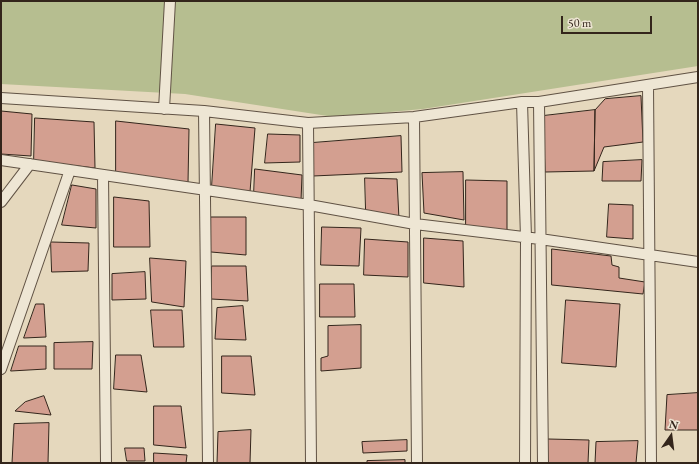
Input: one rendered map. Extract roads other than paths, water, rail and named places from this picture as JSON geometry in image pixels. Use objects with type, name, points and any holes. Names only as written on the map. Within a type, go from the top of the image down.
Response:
[{"type":"street","points":[[164,109],[170,1]]},
{"type":"street","points":[[1,98],[204,111],[308,123],[414,117],[522,102],[539,102],[698,77]]},
{"type":"street","points":[[648,85],[651,463]]},
{"type":"street","points":[[522,102],[526,238],[525,463]]},
{"type":"street","points":[[539,102],[543,463]]},
{"type":"street","points":[[204,111],[208,463]]},
{"type":"street","points":[[414,117],[417,463]]},
{"type":"street","points":[[308,123],[311,463]]},
{"type":"street","points":[[1,160],[309,205],[416,224],[540,239],[698,262]]},
{"type":"street","points":[[1,202],[30,164]]},
{"type":"street","points":[[1,369],[70,170]]},
{"type":"street","points":[[103,175],[106,463]]}]
